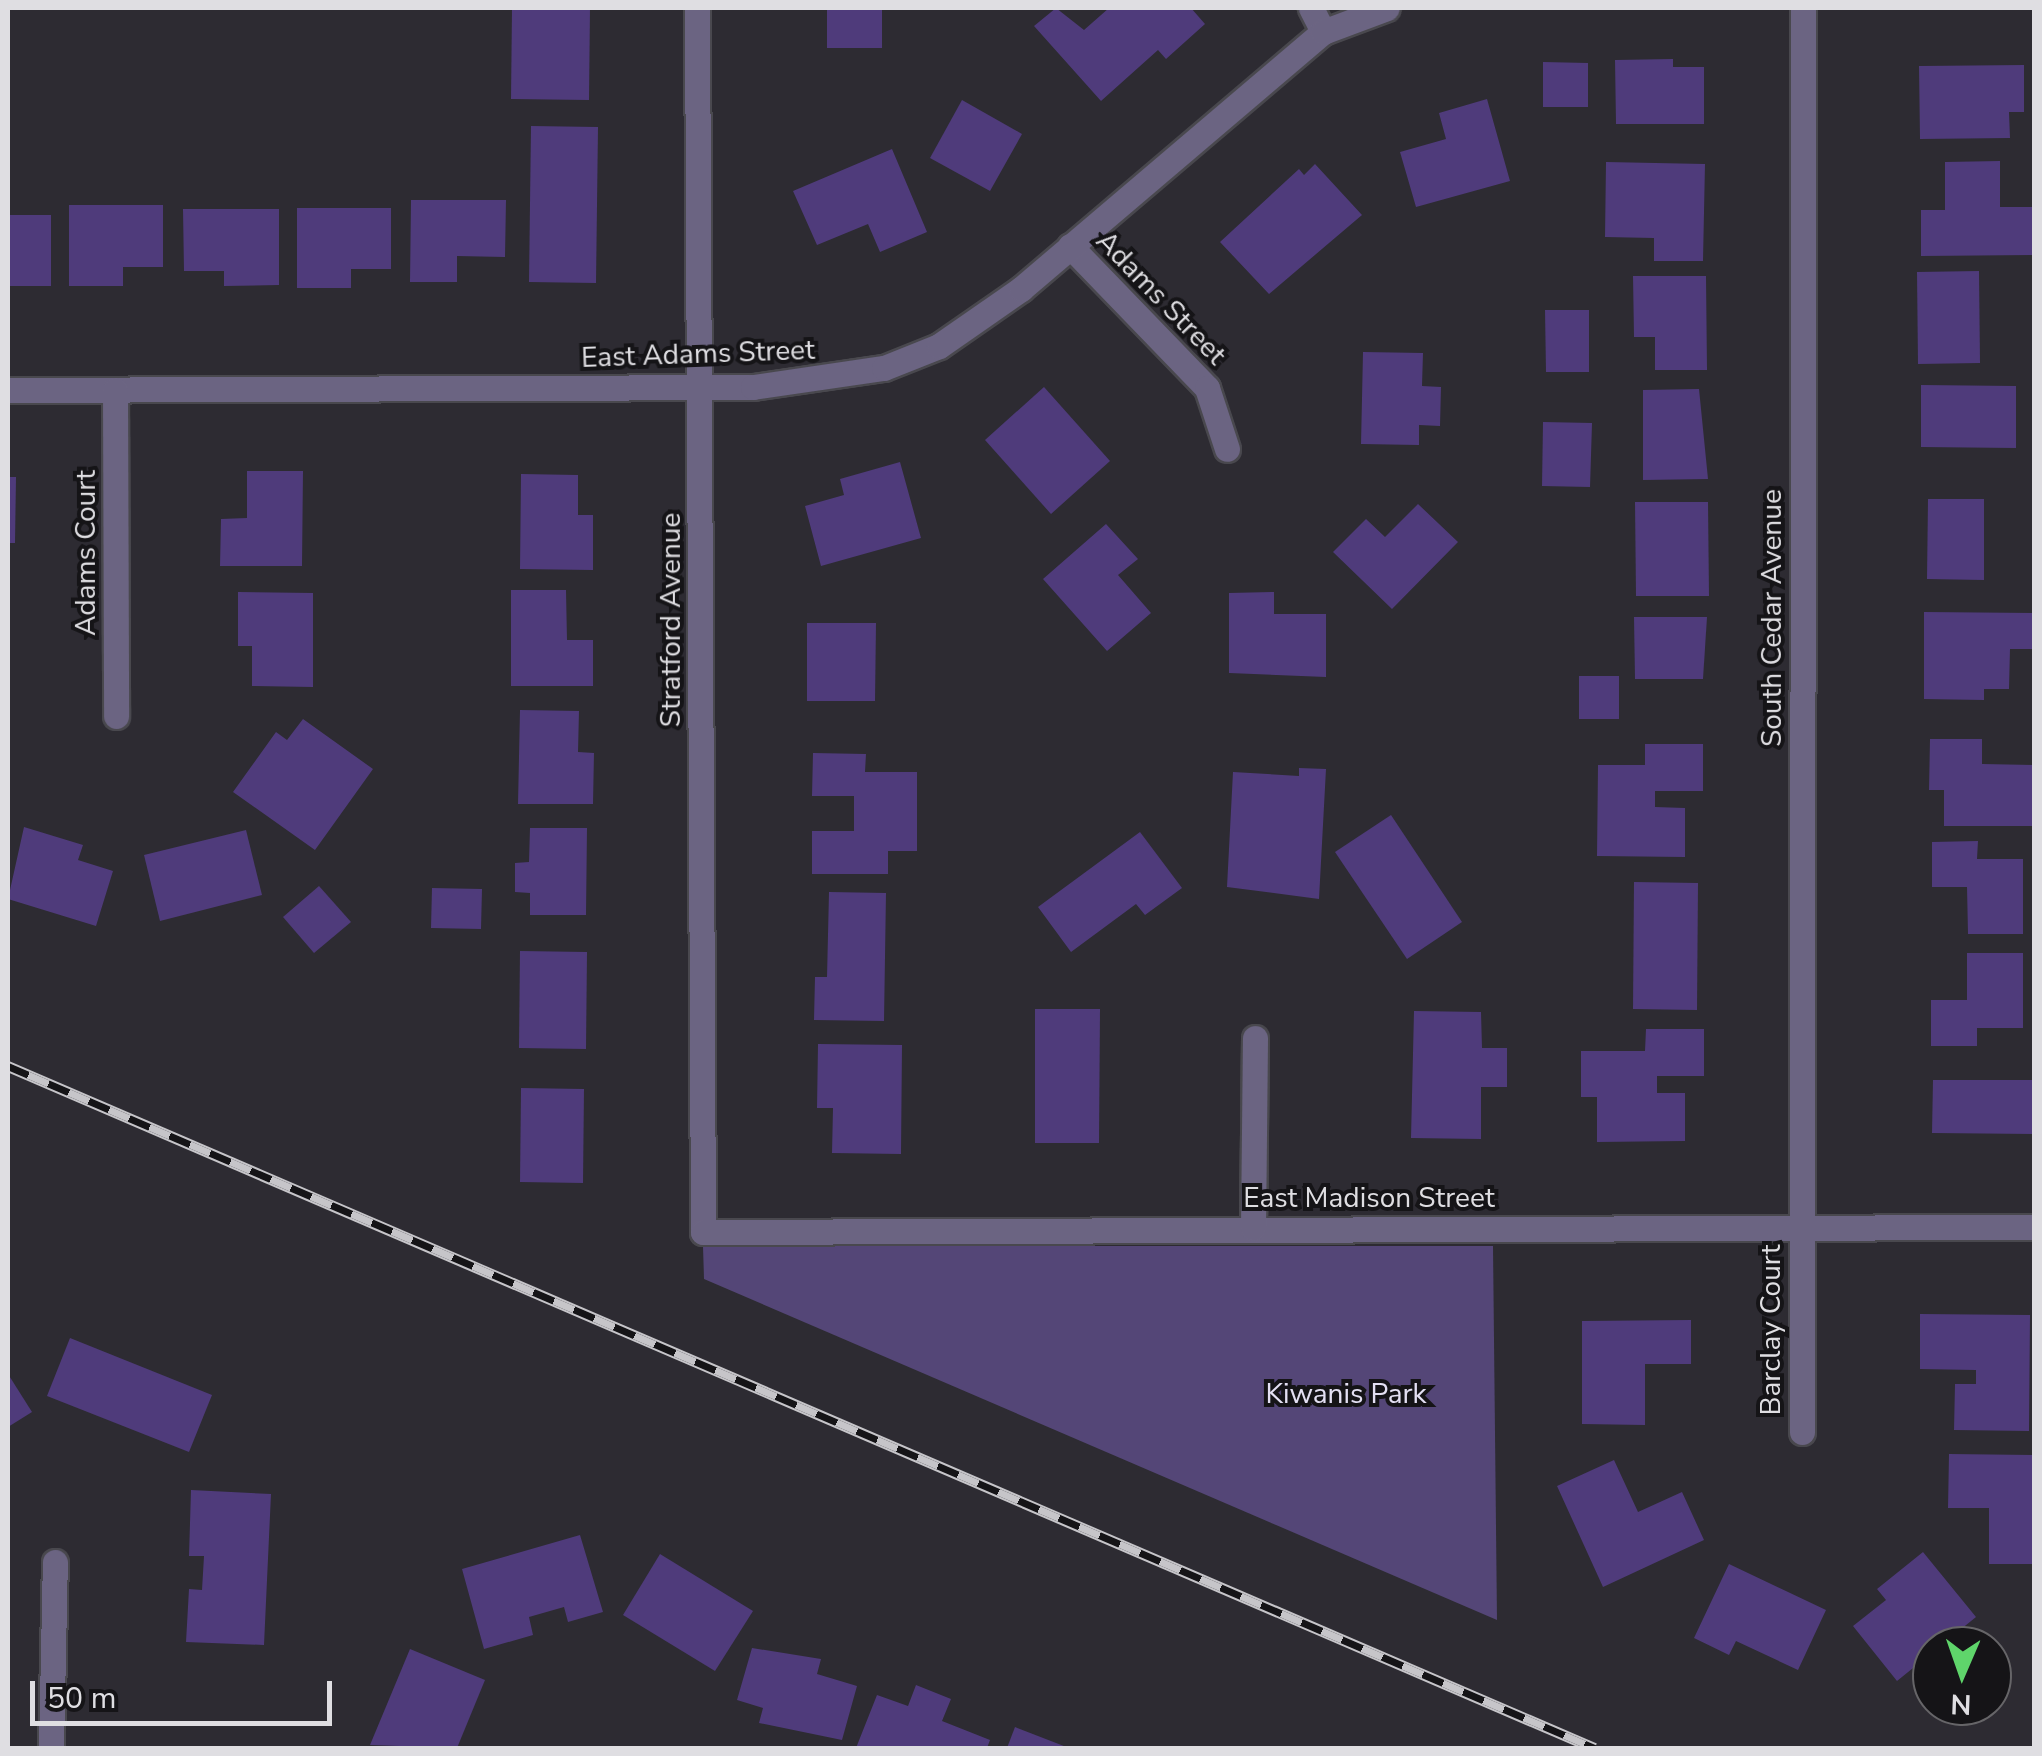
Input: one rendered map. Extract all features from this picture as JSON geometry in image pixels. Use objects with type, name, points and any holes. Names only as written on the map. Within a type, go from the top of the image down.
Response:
[{"type":"street","name":"Stratford Avenue","points":[[698,8],[703,1232]]},
{"type":"street","points":[[1311,8],[1323,32]]},
{"type":"street","name":"East Adams Street","points":[[8,390],[699,387],[837,380],[884,368],[966,330],[1323,32],[1387,8]]},
{"type":"street","name":"South Cedar Avenue","points":[[1801,1228],[1803,8]]},
{"type":"street","name":"Adams Street","points":[[1070,246],[1207,388],[1227,449]]},
{"type":"street","name":"Adams Court","points":[[115,390],[116,716]]},
{"type":"street","points":[[1253,1228],[1255,1038]]},
{"type":"street","name":"East Madison Street","points":[[703,1232],[2034,1227]]},
{"type":"street","name":"Barclay Court","points":[[1801,1228],[1802,1432]]},
{"type":"street","points":[[51,1748],[55,1562]]},
{"type":"green space","name":"Kiwanis Park","points":[[703,1246],[1493,1246],[1497,1620],[704,1279]]},
{"type":"building","points":[[512,8],[590,8],[589,100],[511,99]]},
{"type":"building","points":[[827,8],[882,8],[882,48],[827,48]]},
{"type":"building","points":[[1056,8],[1084,30],[1109,8],[1191,8],[1205,24],[1166,59],[1158,50],[1101,101],[1034,26]]},
{"type":"building","points":[[1673,59],[1673,67],[1704,67],[1704,124],[1616,124],[1615,60]]},
{"type":"building","points":[[1543,62],[1588,63],[1588,107],[1543,107]]},
{"type":"building","points":[[2024,65],[2024,112],[2009,112],[2010,138],[1920,139],[1919,66]]},
{"type":"building","points":[[1487,99],[1510,181],[1416,207],[1400,152],[1446,139],[1439,113]]},
{"type":"building","points":[[962,100],[1022,134],[990,191],[930,158]]},
{"type":"building","points":[[531,126],[598,127],[596,283],[529,282]]},
{"type":"building","points":[[892,149],[927,232],[880,252],[868,224],[817,245],[793,191]]},
{"type":"building","points":[[2000,161],[2000,207],[2034,207],[2034,255],[1921,256],[1921,210],[1945,210],[1945,162]]},
{"type":"building","points":[[1606,162],[1705,164],[1703,261],[1654,261],[1654,238],[1605,237]]},
{"type":"building","points":[[1315,164],[1362,215],[1269,294],[1220,242],[1299,169],[1304,175]]},
{"type":"building","points":[[411,200],[506,200],[505,257],[457,256],[457,282],[410,282]]},
{"type":"building","points":[[69,205],[163,205],[163,267],[123,267],[123,286],[69,286]]},
{"type":"building","points":[[297,208],[391,208],[391,269],[351,269],[351,288],[297,288]]},
{"type":"building","points":[[183,209],[279,209],[279,285],[224,286],[224,271],[184,271]]},
{"type":"building","points":[[8,215],[51,215],[51,286],[8,286]]},
{"type":"building","points":[[1979,271],[1980,363],[1918,364],[1917,272]]},
{"type":"building","points":[[1633,276],[1706,276],[1707,370],[1655,370],[1655,337],[1634,337]]},
{"type":"building","points":[[1545,310],[1589,310],[1589,372],[1546,372]]},
{"type":"building","points":[[1363,352],[1423,353],[1422,386],[1441,387],[1440,426],[1419,425],[1419,445],[1361,444]]},
{"type":"building","points":[[1921,385],[2016,386],[2016,448],[1921,447]]},
{"type":"building","points":[[1044,387],[1110,461],[1051,514],[985,440]]},
{"type":"building","points":[[1699,389],[1708,479],[1643,480],[1643,390]]},
{"type":"building","points":[[1543,422],[1592,423],[1590,487],[1542,486]]},
{"type":"building","points":[[900,462],[921,538],[821,566],[805,506],[844,495],[840,479]]},
{"type":"building","points":[[247,471],[303,471],[302,566],[220,566],[221,519],[247,518]]},
{"type":"building","points":[[521,474],[578,475],[578,515],[593,515],[593,570],[520,569]]},
{"type":"building","points":[[8,477],[16,477],[15,543],[8,543]]},
{"type":"building","points":[[1928,499],[1984,499],[1984,580],[1927,579]]},
{"type":"building","points":[[1635,502],[1708,502],[1709,596],[1636,596]]},
{"type":"building","points":[[1418,504],[1458,542],[1392,609],[1333,552],[1366,519],[1385,537]]},
{"type":"building","points":[[1106,524],[1138,559],[1118,575],[1151,613],[1107,651],[1043,579]]},
{"type":"building","points":[[511,590],[566,590],[567,640],[593,640],[593,686],[511,686]]},
{"type":"building","points":[[238,592],[313,593],[313,687],[252,686],[252,646],[238,646]]},
{"type":"building","points":[[1274,592],[1274,614],[1326,614],[1326,677],[1229,673],[1229,593]]},
{"type":"building","points":[[1924,612],[2034,613],[2034,649],[2010,649],[2009,689],[1984,689],[1984,700],[1924,699]]},
{"type":"building","points":[[1634,617],[1707,617],[1703,679],[1635,679]]},
{"type":"building","points":[[807,623],[876,623],[875,701],[807,701]]},
{"type":"building","points":[[1579,676],[1619,676],[1619,719],[1579,719]]},
{"type":"building","points":[[520,710],[579,711],[578,752],[594,753],[593,804],[518,804]]},
{"type":"building","points":[[303,719],[373,769],[315,850],[233,792],[276,732],[287,740]]},
{"type":"building","points":[[1930,739],[1982,739],[1982,764],[2034,765],[2034,826],[1944,826],[1944,790],[1929,790]]},
{"type":"building","points":[[1645,744],[1703,744],[1703,791],[1655,791],[1655,807],[1685,808],[1685,857],[1597,856],[1598,765],[1645,765]]},
{"type":"building","points":[[813,753],[866,754],[865,772],[917,772],[917,851],[888,851],[888,874],[812,874],[812,831],[854,831],[854,796],[812,796]]},
{"type":"building","points":[[1299,768],[1326,769],[1319,899],[1227,887],[1233,772],[1299,776]]},
{"type":"building","points":[[1391,815],[1462,922],[1407,959],[1335,852]]},
{"type":"building","points":[[24,827],[83,845],[78,860],[113,871],[96,926],[8,899]]},
{"type":"building","points":[[530,828],[587,828],[586,915],[530,915],[530,893],[515,892],[515,863],[529,862]]},
{"type":"building","points":[[246,830],[262,895],[160,921],[144,855]]},
{"type":"building","points":[[1140,832],[1182,888],[1145,915],[1136,904],[1071,952],[1038,907]]},
{"type":"building","points":[[1978,841],[1977,859],[2023,859],[2023,934],[1968,934],[1967,887],[1932,887],[1932,842]]},
{"type":"building","points":[[1634,882],[1698,883],[1697,1010],[1633,1009]]},
{"type":"building","points":[[319,886],[351,922],[314,953],[283,917]]},
{"type":"building","points":[[432,888],[482,889],[481,929],[431,928]]},
{"type":"building","points":[[829,892],[886,893],[884,1021],[814,1020],[815,977],[827,977]]},
{"type":"building","points":[[520,951],[587,952],[586,1049],[519,1048]]},
{"type":"building","points":[[1967,953],[2023,953],[2023,1028],[1977,1028],[1977,1046],[1931,1046],[1931,1000],[1967,1000]]},
{"type":"building","points":[[1035,1009],[1100,1009],[1099,1143],[1035,1143]]},
{"type":"building","points":[[1414,1011],[1481,1012],[1482,1048],[1507,1048],[1507,1087],[1481,1087],[1481,1139],[1411,1138]]},
{"type":"building","points":[[1646,1029],[1704,1029],[1704,1076],[1657,1076],[1657,1093],[1685,1093],[1685,1141],[1597,1142],[1597,1097],[1581,1097],[1581,1051],[1645,1051]]},
{"type":"building","points":[[818,1044],[902,1045],[901,1154],[832,1153],[833,1108],[817,1108]]},
{"type":"building","points":[[1933,1080],[2034,1080],[2034,1134],[1932,1133]]},
{"type":"building","points":[[521,1088],[584,1089],[583,1183],[520,1182]]},
{"type":"building","points":[[1920,1314],[2030,1315],[2029,1431],[1954,1430],[1955,1384],[1976,1384],[1976,1370],[1920,1369]]},
{"type":"building","points":[[1691,1320],[1691,1364],[1645,1364],[1645,1425],[1582,1424],[1582,1321]]},
{"type":"building","points":[[70,1338],[212,1395],[189,1452],[47,1396]]},
{"type":"building","points":[[8,1374],[32,1412],[8,1427]]},
{"type":"building","points":[[1949,1454],[2034,1455],[2034,1564],[1989,1564],[1989,1508],[1948,1508]]},
{"type":"building","points":[[1614,1460],[1638,1512],[1682,1492],[1704,1540],[1603,1587],[1557,1486]]},
{"type":"building","points":[[191,1490],[271,1494],[264,1645],[186,1642],[189,1589],[202,1590],[204,1556],[189,1556]]},
{"type":"building","points":[[580,1535],[603,1612],[568,1622],[564,1607],[529,1617],[533,1635],[484,1649],[462,1569]]},
{"type":"building","points":[[1923,1552],[1976,1617],[1965,1626],[1912,1626],[1912,1669],[1897,1681],[1853,1626],[1886,1600],[1877,1589]]},
{"type":"building","points":[[660,1554],[753,1611],[715,1671],[623,1615]]},
{"type":"building","points":[[1729,1564],[1826,1610],[1798,1670],[1736,1641],[1729,1655],[1694,1638]]},
{"type":"building","points":[[752,1648],[821,1659],[817,1674],[857,1686],[842,1740],[759,1723],[763,1708],[737,1700]]},
{"type":"building","points":[[410,1649],[485,1680],[457,1748],[370,1745]]},
{"type":"building","points":[[916,1685],[951,1699],[942,1721],[990,1740],[987,1748],[856,1748],[877,1695],[908,1706]]},
{"type":"building","points":[[1015,1727],[1069,1748],[1007,1748]]},
{"type":"railway","points":[[8,1066],[1595,1748]]}]
